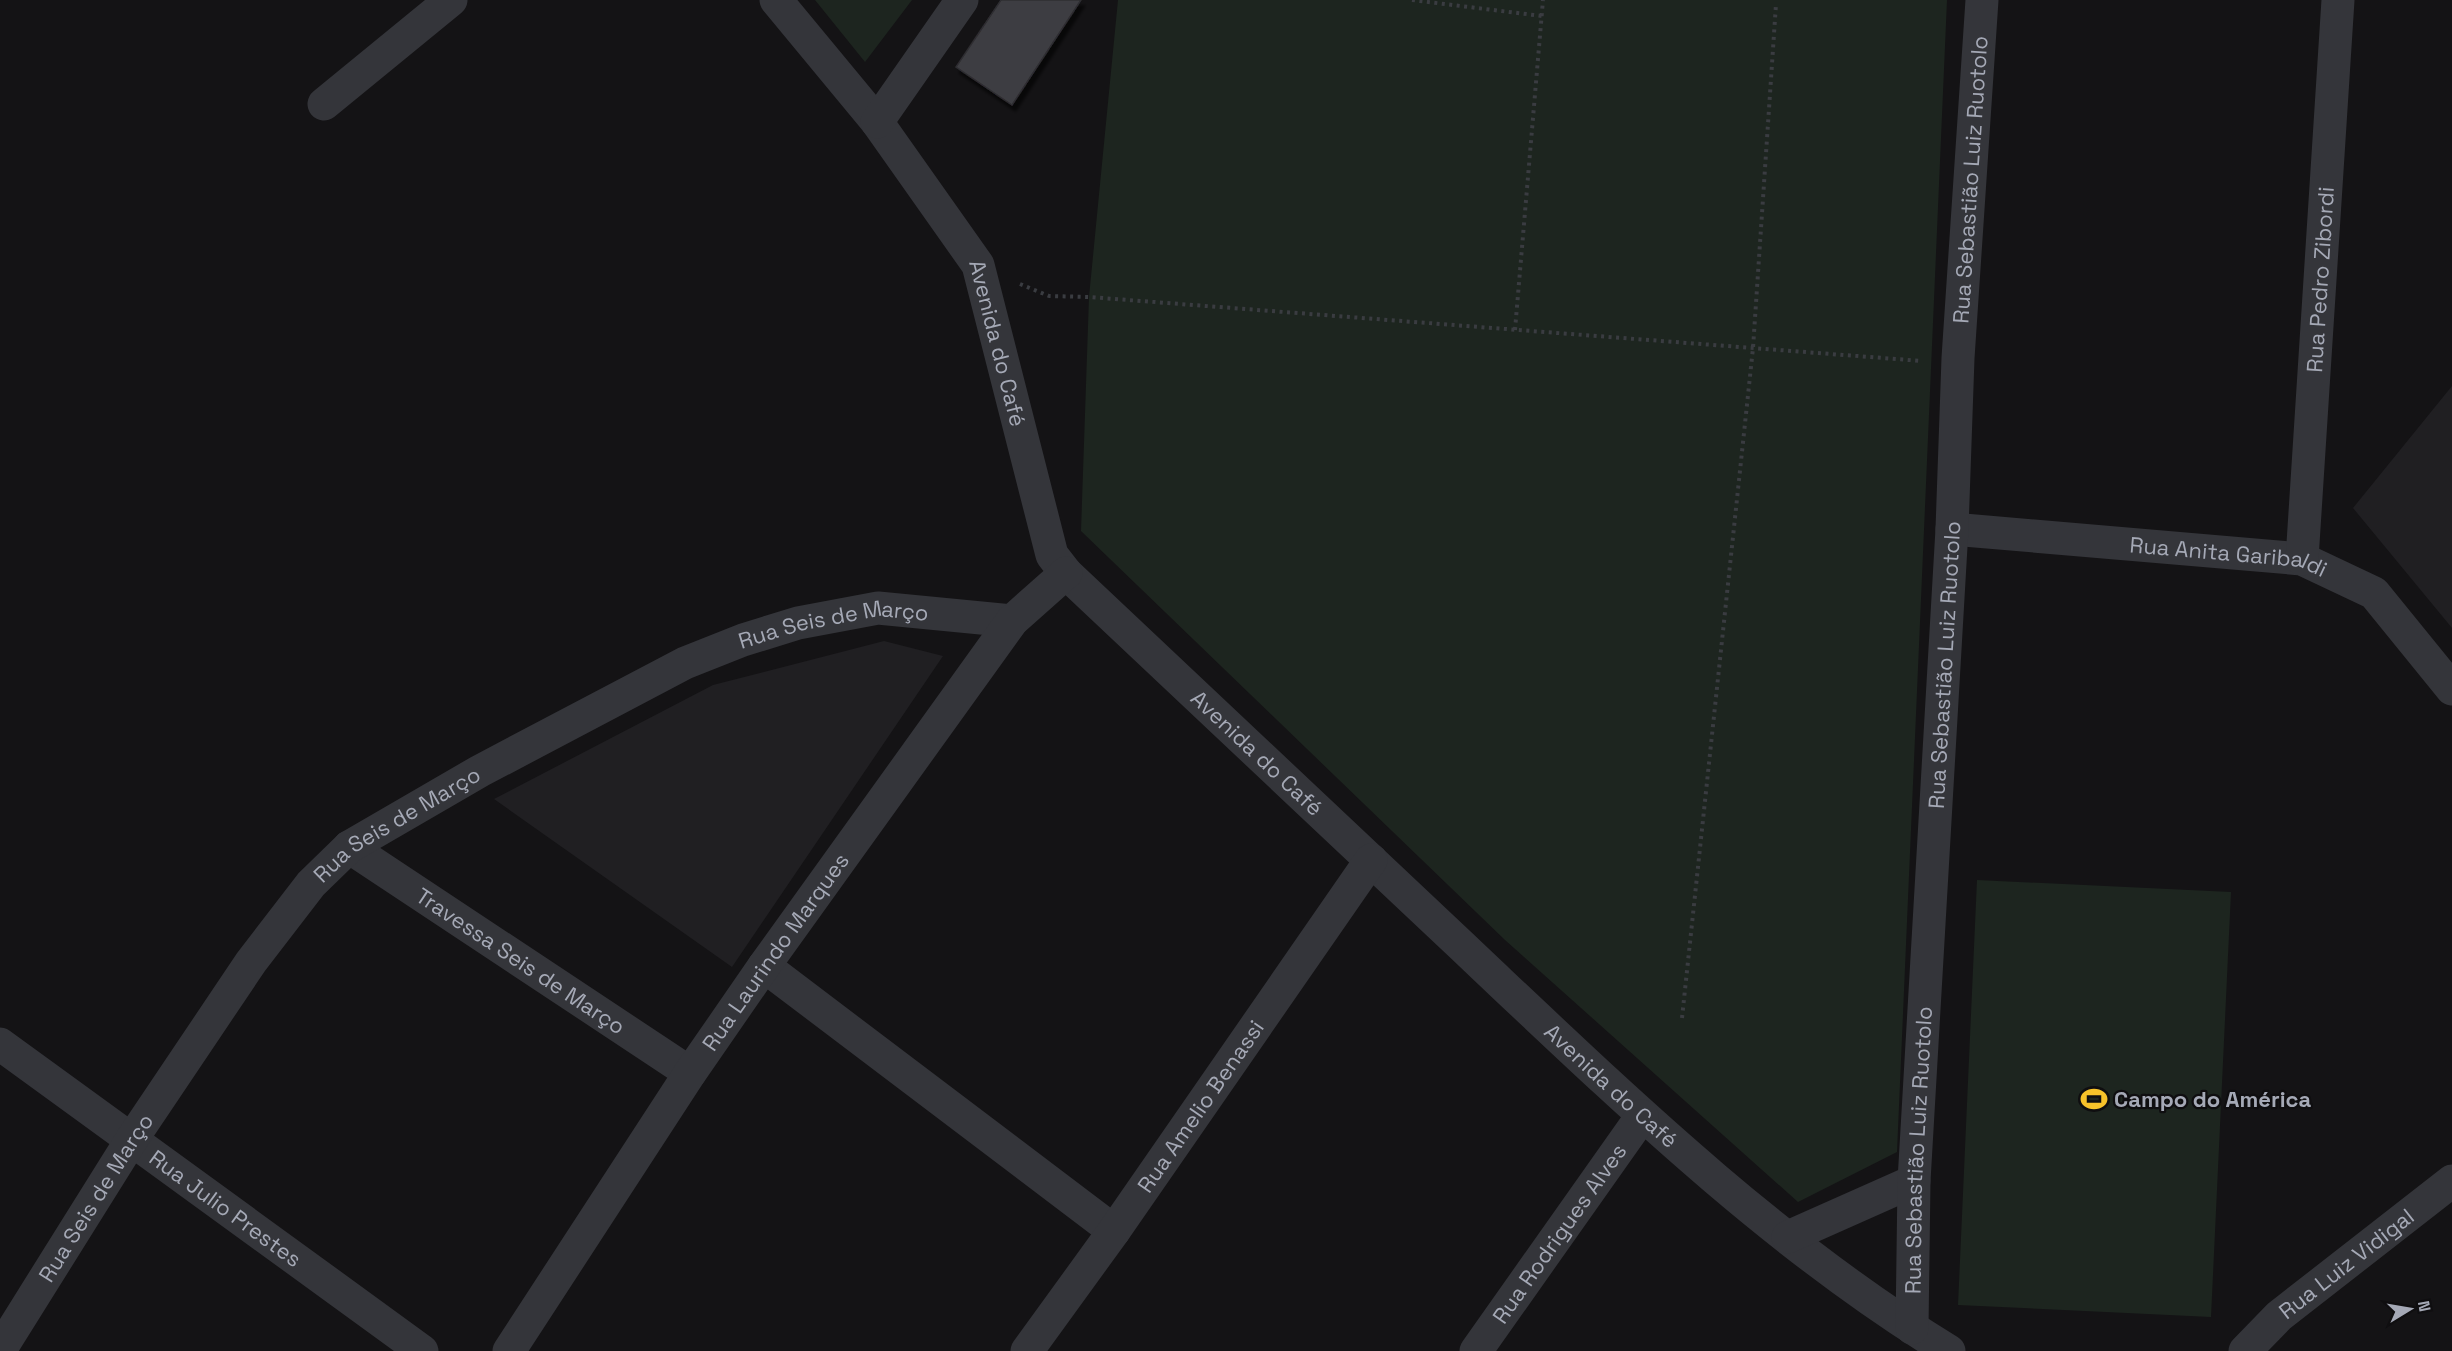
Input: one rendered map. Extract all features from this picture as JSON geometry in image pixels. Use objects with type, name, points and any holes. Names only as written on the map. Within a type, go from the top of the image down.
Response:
[{"type":"street","points":[[324,105],[451,0]]},
{"type":"street","name":"Avenida do Café","points":[[776,0],[877,122],[978,266],[1053,555],[1066,573],[1642,1116],[1788,1237],[1912,1328],[1950,1351]]},
{"type":"street","points":[[877,122],[962,0]]},
{"type":"street","name":"Rua Sebastião Luiz Ruotolo","points":[[1912,1328],[1914,1181],[1952,529],[1959,358],[1982,0]]},
{"type":"street","name":"Rua Pedro Zibordi","points":[[2302,559],[2338,0]]},
{"type":"street","name":"Rua Anita Garibaldi","points":[[1952,529],[2302,559],[2374,593],[2452,689]]},
{"type":"street","name":"Rua Laurindo Marques","points":[[509,1351],[690,1074],[764,966],[1012,621],[1066,573]]},
{"type":"street","name":"Rua Seis de Março","points":[[0,1350],[132,1139],[251,962],[311,884],[349,847],[480,771],[675,668],[743,640],[798,623],[879,608],[1012,621]]},
{"type":"street","name":"Travessa Seis de Março","points":[[349,847],[690,1074]]},
{"type":"street","name":"Rua Amelio Benassi","points":[[1027,1351],[1114,1231],[1371,860]]},
{"type":"street","points":[[764,966],[1114,1231]]},
{"type":"street","name":"Rua Julio Prestes","points":[[0,1044],[422,1351]]},
{"type":"street","name":"Rua Rodrigues Alves","points":[[1476,1351],[1642,1116]]},
{"type":"street","points":[[1788,1237],[1914,1181]]},
{"type":"street","name":"Rua Luiz Vidigal","points":[[2245,1351],[2279,1316],[2452,1181]]},
{"type":"path","points":[[1412,0],[1542,16]]},
{"type":"path","points":[[1515,330],[1543,0]]},
{"type":"path","points":[[1682,1018],[1753,348],[1776,4]]},
{"type":"path","points":[[978,266],[1049,296],[1089,297],[1932,362],[1959,358]]},
{"type":"shaded area","points":[[815,0],[912,0],[865,62]]},
{"type":"shaded area","points":[[1118,0],[1947,0],[1897,1152],[1798,1202],[1505,940],[1081,531],[1089,297]]},
{"type":"shaded area","points":[[2452,386],[2452,628],[2353,508]]},
{"type":"shaded area","points":[[884,641],[943,656],[732,967],[494,799],[713,685]]},
{"type":"shaded area","name":"Campo do América","points":[[1977,880],[2231,892],[2211,1317],[1958,1305]]},
{"type":"building","points":[[1001,0],[1081,0],[1012,105],[956,67]]},
{"type":"place","name":"Campo do América","points":[[2094,1099]]}]
